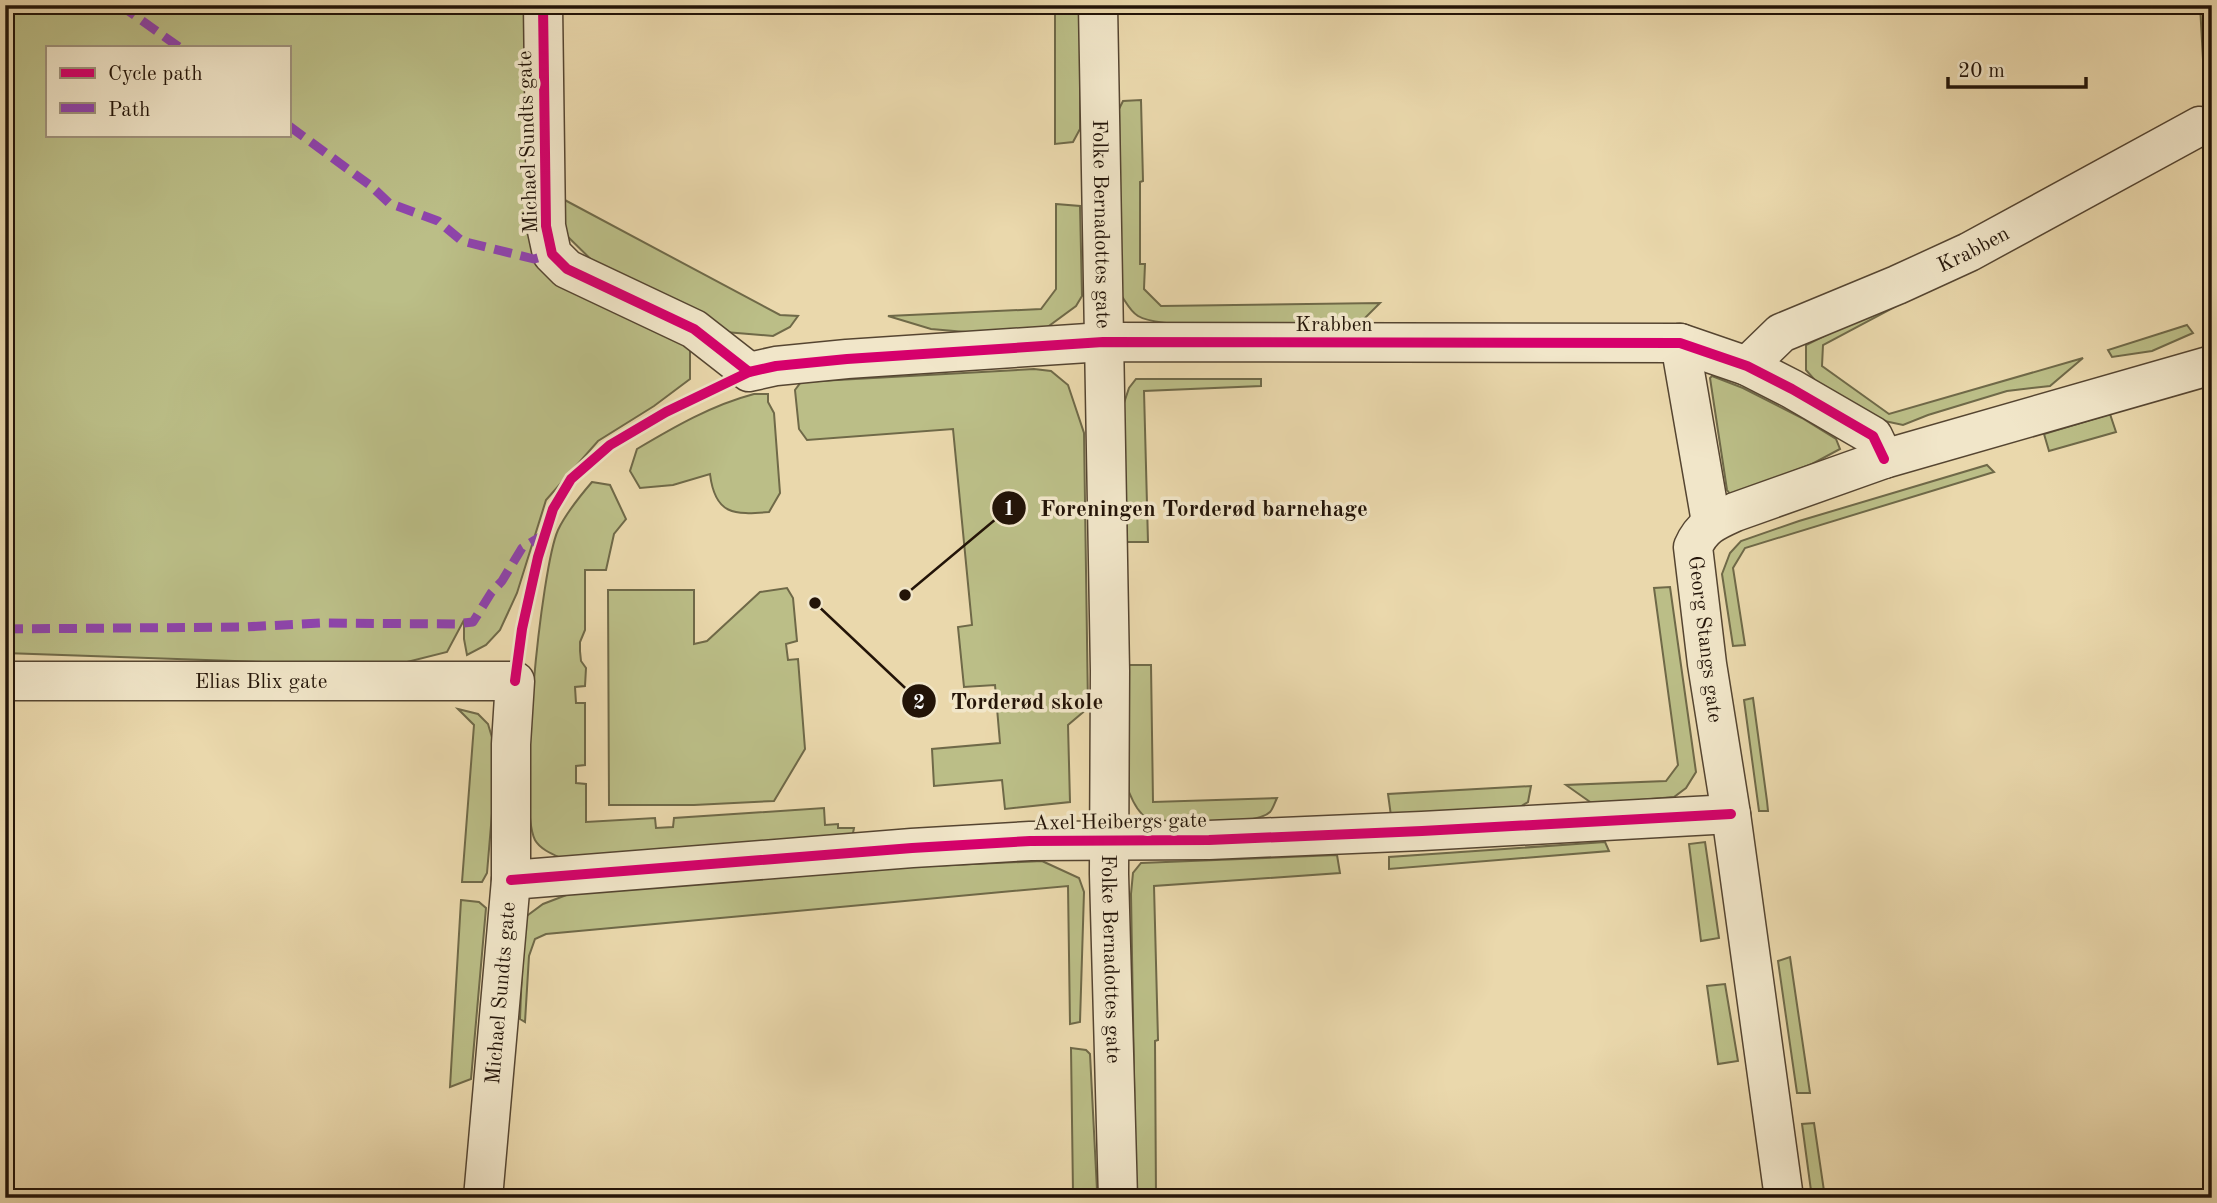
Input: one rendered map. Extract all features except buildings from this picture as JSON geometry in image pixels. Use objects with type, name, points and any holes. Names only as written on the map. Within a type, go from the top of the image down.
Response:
[{"type":"street","name":"Michael Sundts gate","points":[[543,5],[546,226],[552,254],[567,270],[694,329],[749,372]]},
{"type":"street","name":"Folke Bernadottes gate","points":[[1098,5],[1110,671],[1109,874],[1118,1198]]},
{"type":"street","name":"Krabben","points":[[1746,366],[1781,333],[1969,252],[2200,126]]},
{"type":"street","name":"Krabben","points":[[749,372],[776,366],[847,359],[1103,342],[1680,343],[1746,366],[1792,388],[1873,436],[1884,459]]},
{"type":"street","points":[[1680,343],[1711,522],[1884,459],[2212,365]]},
{"type":"street","name":"Georg Stangs gate","points":[[1711,522],[1698,535],[1693,547],[1707,664],[1731,814],[1784,1198]]},
{"type":"street","name":"Elias Blix gate","points":[[5,681],[514,681]]},
{"type":"street","name":"Michael Sundts gate","points":[[483,1198],[511,880],[514,681]]},
{"type":"street","name":"Axel Heibergs gate","points":[[511,880],[1030,841],[1422,831],[1731,814]]},
{"type":"green space","points":[[5,5],[531,5],[533,238],[690,345],[690,379],[654,406],[598,441],[546,500],[517,593],[500,630],[486,645],[467,655],[464,620],[447,652],[403,663],[263,662],[5,653]]},
{"type":"green space","points":[[1055,5],[1080,5],[1080,129],[1073,142],[1055,144]]},
{"type":"green space","points":[[2200,5],[2210,5],[2212,34],[2212,222]]},
{"type":"green space","points":[[1141,100],[1143,181],[1140,182],[1140,264],[1145,264],[1144,289],[1161,306],[1380,303],[1363,320],[1351,324],[1207,326],[1153,321],[1135,314],[1121,295],[1119,109],[1123,101]]},
{"type":"green space","points":[[561,198],[780,315],[798,316],[790,327],[773,336],[725,332],[609,277],[563,232]]},
{"type":"green space","points":[[1056,204],[1080,206],[1082,296],[1076,306],[1042,331],[989,334],[931,329],[888,316],[1041,309],[1056,289]]},
{"type":"green space","points":[[2062,218],[1823,345],[1822,366],[1889,414],[2083,358],[2050,386],[2007,391],[1903,425],[1880,420],[1820,386],[1806,370],[1806,345]]},
{"type":"green space","points":[[2187,325],[2193,333],[2152,351],[2112,357],[2108,350]]},
{"type":"green space","points":[[1034,369],[1051,371],[1068,385],[1084,433],[1088,708],[1068,725],[1070,802],[1005,809],[1002,780],[934,786],[932,749],[1000,743],[995,685],[964,687],[958,627],[972,625],[953,429],[807,440],[799,429],[795,390],[801,382]]},
{"type":"green space","points":[[1712,376],[1743,388],[1802,418],[1836,439],[1840,449],[1812,464],[1731,495],[1727,490],[1710,378]]},
{"type":"green space","points":[[1136,379],[1261,379],[1261,386],[1144,391],[1148,542],[1127,542],[1123,406],[1129,388]]},
{"type":"green space","points":[[754,394],[768,394],[768,402],[774,413],[780,493],[769,512],[746,513],[728,510],[716,498],[710,474],[673,485],[640,488],[630,471],[637,449],[708,410]]},
{"type":"green space","points":[[2110,414],[2116,432],[2049,451],[2044,434]]},
{"type":"green space","points":[[1987,465],[1994,472],[1745,548],[1733,568],[1745,645],[1733,646],[1722,574],[1730,553],[1741,541]]},
{"type":"green space","points":[[592,482],[610,485],[626,519],[614,534],[606,570],[585,570],[585,630],[580,651],[581,661],[586,668],[585,686],[575,687],[576,703],[585,703],[585,765],[576,766],[576,783],[586,784],[586,822],[655,818],[656,828],[673,827],[674,818],[824,808],[825,825],[838,824],[838,828],[854,828],[852,838],[561,858],[537,843],[530,818],[530,737],[533,686],[545,590],[558,530]]},
{"type":"green space","points":[[1670,587],[1696,772],[1686,788],[1674,797],[1593,804],[1566,785],[1666,781],[1678,765],[1654,588]]},
{"type":"green space","points":[[787,588],[793,598],[797,641],[786,644],[788,660],[798,659],[805,749],[774,801],[609,805],[608,590],[694,590],[694,644],[707,641],[760,592]]},
{"type":"green space","points":[[1129,665],[1151,665],[1153,802],[1277,798],[1270,812],[1247,820],[1210,824],[1157,821],[1141,813],[1129,792]]},
{"type":"green space","points":[[1753,698],[1768,811],[1759,811],[1744,700]]},
{"type":"green space","points":[[458,709],[478,714],[488,724],[497,754],[487,873],[482,882],[462,882],[474,725]]},
{"type":"green space","points":[[1531,786],[1528,802],[1518,808],[1391,816],[1388,794]]},
{"type":"green space","points":[[1605,842],[1609,851],[1389,869],[1389,857]]},
{"type":"green space","points":[[1705,842],[1719,938],[1701,941],[1689,844]]},
{"type":"green space","points":[[1337,855],[1340,873],[1154,886],[1158,1040],[1155,1041],[1156,1198],[1136,1198],[1131,894],[1133,873],[1141,863]]},
{"type":"green space","points":[[1042,861],[1079,878],[1084,892],[1080,1022],[1070,1024],[1068,886],[546,934],[535,939],[529,956],[525,1022],[520,1019],[524,918],[543,904],[569,894],[862,869]]},
{"type":"green space","points":[[461,900],[479,902],[486,908],[471,1079],[450,1087]]},
{"type":"green space","points":[[1790,957],[1810,1093],[1797,1093],[1778,961]]},
{"type":"green space","points":[[1725,984],[1738,1061],[1718,1064],[1707,986]]},
{"type":"green space","points":[[1071,1048],[1086,1050],[1090,1054],[1097,1190],[1073,1193]]},
{"type":"green space","points":[[1814,1123],[1824,1191],[1835,1198],[1812,1198],[1802,1124]]},
{"type":"marked path","points":[[120,5],[178,46]]},
{"type":"marked path","points":[[290,127],[371,186],[389,203],[438,221],[462,241],[534,259],[552,254]]},
{"type":"marked path","points":[[5,629],[473,622],[522,548],[545,534]]},
{"type":"cycle path","points":[[543,5],[546,226],[552,254],[567,269],[694,329],[749,372]]},
{"type":"cycle path","points":[[515,681],[522,629],[538,557],[553,509],[571,479],[610,445],[666,412],[749,372],[776,366],[1103,342],[1680,343],[1747,366],[1792,389],[1873,436],[1884,459]]},
{"type":"cycle path","points":[[511,880],[1030,841],[1209,840],[1731,814]]},
{"type":"place","name":"Foreningen Torderød barnehage","points":[[905,595]]},
{"type":"place","name":"Torderød skole","points":[[815,603]]}]
